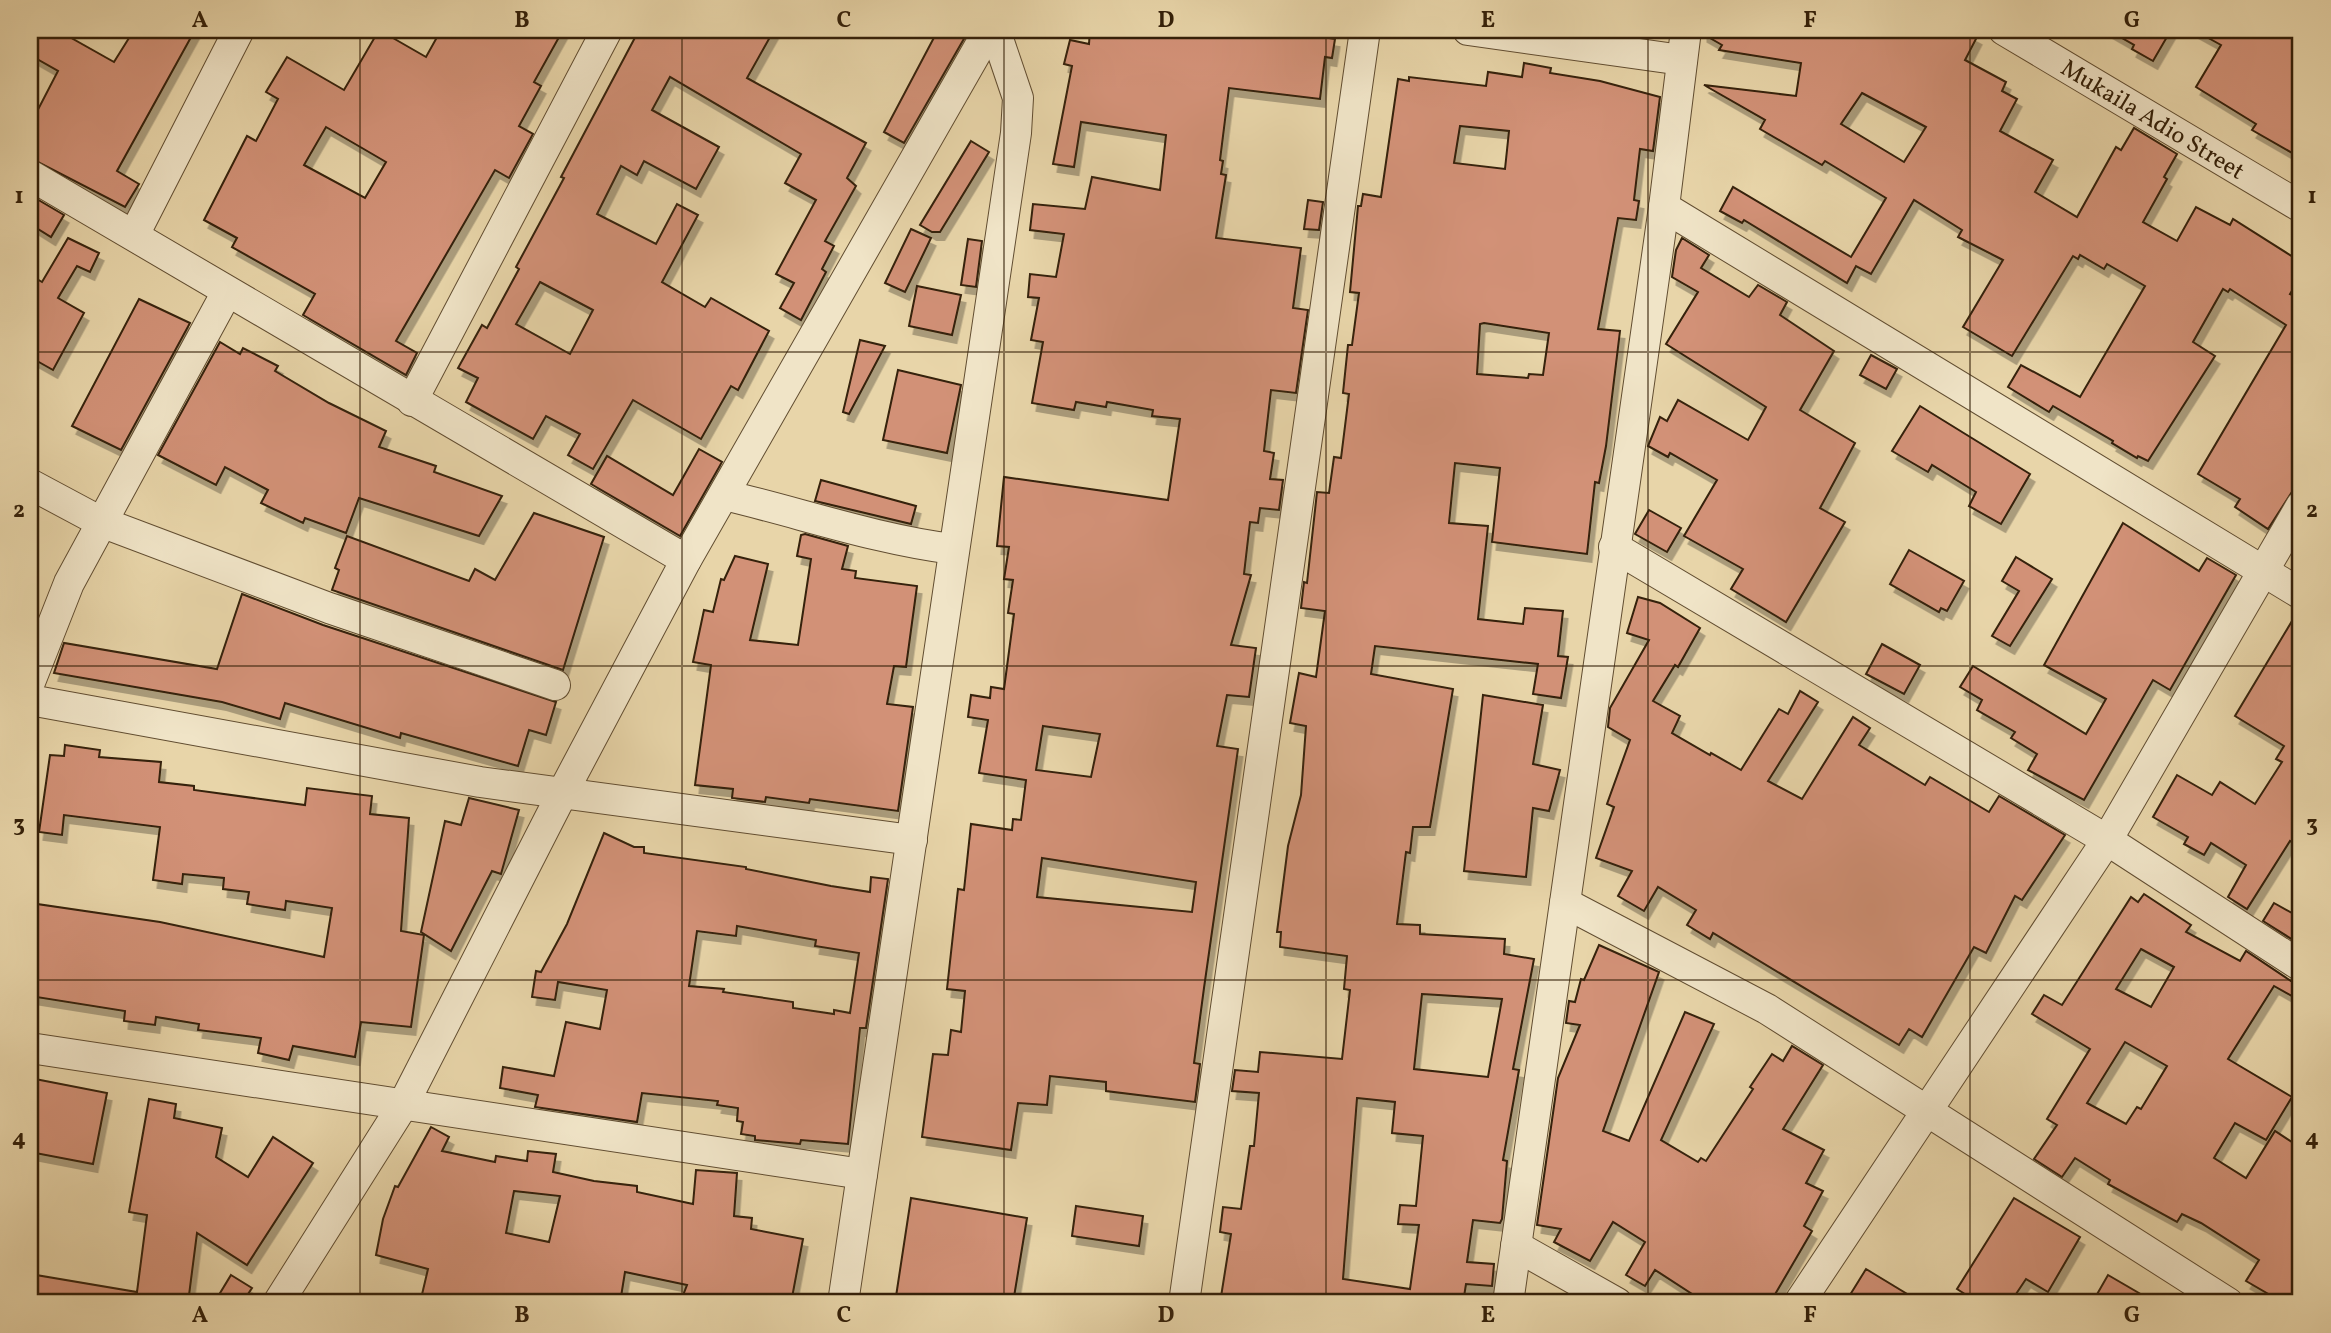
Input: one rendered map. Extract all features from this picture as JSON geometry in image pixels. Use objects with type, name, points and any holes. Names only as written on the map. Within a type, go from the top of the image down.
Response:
[{"type":"street","points":[[134,235],[239,30]]},
{"type":"street","points":[[412,401],[607,30]]},
{"type":"street","points":[[278,1303],[403,1105],[563,792],[687,560],[989,30]]},
{"type":"street","points":[[843,1303],[1016,132],[1018,99],[996,30]]},
{"type":"street","points":[[1184,1303],[1365,30]]},
{"type":"street","points":[[1468,30],[1682,60]]},
{"type":"street","points":[[1508,1303],[1664,207],[1686,30]]},
{"type":"street","name":"Mukaila Adio Street","points":[[2004,30],[2301,207]]},
{"type":"street","points":[[30,175],[687,560]]},
{"type":"street","points":[[1664,207],[2301,594]]},
{"type":"street","points":[[30,682],[69,583],[227,292]]},
{"type":"street","points":[[30,484],[102,522],[329,608],[555,685]]},
{"type":"street","points":[[724,495],[788,510],[858,533],[953,549]]},
{"type":"street","points":[[1799,1303],[2107,840],[2301,506]]},
{"type":"street","points":[[1614,547],[2107,840],[2301,966]]},
{"type":"street","points":[[30,700],[480,782],[912,840]]},
{"type":"street","points":[[1565,903],[1767,1009],[2228,1303]]},
{"type":"street","points":[[30,1048],[862,1174]]},
{"type":"street","points":[[1516,1246],[1617,1303]]},
{"type":"building","points":[[30,30],[57,30],[114,62],[134,30],[195,30],[117,171],[139,184],[125,207],[30,158],[30,125],[58,71],[30,55]]},
{"type":"building","points":[[379,30],[426,57],[441,30],[563,30],[534,82],[541,86],[519,126],[533,134],[509,178],[495,170],[396,341],[417,353],[406,375],[303,315],[315,294],[232,247],[237,238],[204,220],[247,136],[256,141],[278,99],[266,92],[287,57],[344,90]],"holes":[[[326,127],[386,162],[365,198],[304,165]]]},
{"type":"building","points":[[639,30],[774,30],[747,78],[866,143],[847,178],[856,186],[825,241],[834,246],[822,269],[826,272],[801,320],[780,308],[794,283],[776,274],[816,200],[785,183],[801,154],[670,77],[652,110],[719,147],[696,189],[644,161],[637,175],[621,166],[597,214],[656,244],[677,204],[698,215],[662,282],[705,307],[711,298],[769,331],[738,390],[731,386],[701,439],[633,400],[593,469],[568,455],[580,434],[546,416],[533,439],[466,402],[478,378],[458,368],[482,325],[487,328],[519,269],[516,267],[564,178],[561,177]],"holes":[[[540,282],[593,310],[570,354],[516,324]]]},
{"type":"building","points":[[938,30],[969,30],[904,143],[884,132]]},
{"type":"building","points":[[1090,30],[1280,30],[1335,39],[1332,58],[1325,57],[1320,99],[1229,88],[1220,160],[1223,161],[1221,174],[1226,175],[1216,238],[1301,248],[1293,308],[1308,310],[1296,393],[1271,390],[1264,451],[1274,453],[1270,479],[1283,480],[1279,510],[1260,508],[1258,523],[1250,522],[1244,574],[1251,575],[1231,645],[1256,648],[1249,697],[1227,695],[1217,746],[1238,749],[1194,1063],[1200,1064],[1195,1102],[1106,1091],[1106,1082],[1050,1076],[1047,1105],[1018,1103],[1011,1150],[922,1137],[933,1054],[948,1055],[951,1030],[961,1032],[965,991],[947,989],[958,889],[964,890],[971,824],[1012,830],[1013,819],[1021,820],[1026,780],[979,773],[988,720],[968,717],[971,695],[990,698],[991,687],[1004,689],[1014,614],[1008,613],[1013,580],[1004,579],[1009,547],[997,546],[1004,477],[1168,500],[1180,419],[1152,416],[1153,410],[1107,402],[1106,407],[1076,402],[1074,410],[1032,403],[1043,342],[1031,340],[1039,298],[1028,297],[1030,274],[1056,277],[1064,234],[1030,230],[1033,204],[1085,209],[1092,177],[1160,190],[1166,135],[1081,122],[1074,167],[1053,164],[1072,66],[1064,64],[1070,40],[1089,44]],"holes":[[[1043,726],[1100,734],[1091,777],[1036,770]],[[1042,858],[1196,882],[1192,912],[1037,897]]]},
{"type":"building","points":[[1703,30],[1964,30],[1977,37],[1965,60],[2006,82],[2002,91],[2017,99],[2000,131],[2053,160],[2035,192],[2077,217],[2116,147],[2121,150],[2134,128],[2177,154],[2164,177],[2167,179],[2143,222],[2177,241],[2196,207],[2230,225],[2233,219],[2301,262],[2301,276],[2290,294],[2301,299],[2301,478],[2268,529],[2235,507],[2240,499],[2198,474],[2286,325],[2230,289],[2228,292],[2223,289],[2193,342],[2215,356],[2148,461],[2138,456],[2137,458],[2053,406],[2049,412],[2008,387],[2021,365],[2080,397],[2145,286],[2107,264],[2104,269],[2080,255],[2078,259],[2073,256],[2012,356],[1963,327],[2003,260],[1958,237],[1962,230],[1914,200],[1871,274],[1856,266],[1847,283],[1744,220],[1742,223],[1720,211],[1733,187],[1851,257],[1886,198],[1825,161],[1822,165],[1760,129],[1765,120],[1704,85],[1796,96],[1801,63],[1719,50],[1722,45],[1703,34]],"holes":[[[1862,93],[1926,127],[1904,162],[1841,124]]]},
{"type":"building","points":[[2108,30],[2171,30],[2153,61],[2132,49],[2134,45]]},
{"type":"building","points":[[2194,30],[2301,30],[2301,158],[2252,130],[2256,124],[2196,87],[2221,45]]},
{"type":"building","points":[[1524,63],[1551,68],[1550,73],[1600,81],[1660,97],[1653,151],[1640,149],[1634,200],[1639,201],[1636,220],[1618,218],[1598,329],[1620,331],[1606,446],[1599,483],[1595,482],[1587,554],[1492,542],[1500,468],[1455,463],[1449,523],[1488,526],[1478,619],[1523,624],[1525,608],[1563,611],[1558,656],[1568,657],[1561,698],[1533,694],[1538,664],[1375,646],[1371,674],[1453,689],[1430,827],[1413,827],[1410,853],[1406,852],[1397,924],[1420,925],[1420,934],[1505,939],[1504,954],[1534,959],[1513,1069],[1519,1070],[1503,1160],[1507,1161],[1502,1219],[1500,1223],[1473,1220],[1467,1262],[1494,1264],[1492,1286],[1466,1284],[1463,1303],[1220,1303],[1231,1234],[1220,1232],[1223,1207],[1241,1209],[1250,1146],[1254,1146],[1259,1093],[1232,1091],[1235,1070],[1258,1072],[1260,1052],[1342,1059],[1350,990],[1344,989],[1347,956],[1280,947],[1281,932],[1277,932],[1288,846],[1301,795],[1306,726],[1290,723],[1299,673],[1316,677],[1325,611],[1301,608],[1304,582],[1307,583],[1317,492],[1329,493],[1334,457],[1341,458],[1349,394],[1343,393],[1348,345],[1352,345],[1359,293],[1350,292],[1358,206],[1361,206],[1363,194],[1381,197],[1398,79],[1409,81],[1409,77],[1486,86],[1488,72],[1522,77]],"holes":[[[1460,126],[1509,131],[1505,169],[1454,163]],[[1480,324],[1549,333],[1543,375],[1529,374],[1528,378],[1477,374]],[[1422,994],[1502,999],[1488,1077],[1414,1069]],[[1357,1098],[1395,1102],[1392,1133],[1423,1136],[1416,1206],[1400,1205],[1398,1224],[1419,1225],[1410,1289],[1343,1279]]]},
{"type":"building","points":[[971,141],[989,152],[940,232],[932,232],[920,225]]},
{"type":"building","points":[[30,195],[64,215],[51,237],[30,224]]},
{"type":"building","points":[[1308,200],[1323,202],[1319,230],[1304,229]]},
{"type":"building","points":[[911,229],[931,238],[905,292],[885,283]]},
{"type":"building","points":[[68,238],[99,253],[90,272],[77,266],[58,298],[84,313],[53,370],[30,357],[30,275],[42,282]]},
{"type":"building","points":[[1682,238],[1709,255],[1701,268],[1749,297],[1758,285],[1787,302],[1780,315],[1834,351],[1800,410],[1855,443],[1820,508],[1845,522],[1786,622],[1731,589],[1743,569],[1684,536],[1717,480],[1670,453],[1668,457],[1648,446],[1660,417],[1667,421],[1678,400],[1748,440],[1766,407],[1666,344],[1698,292],[1672,277],[1676,250]]},
{"type":"building","points":[[968,239],[982,241],[976,287],[961,285]]},
{"type":"building","points":[[917,286],[961,295],[952,335],[909,326]]},
{"type":"building","points":[[139,299],[190,323],[121,450],[72,426]]},
{"type":"building","points":[[860,340],[885,346],[849,414],[843,412]]},
{"type":"building","points":[[220,342],[240,354],[243,348],[278,366],[275,371],[329,403],[386,431],[379,447],[436,466],[434,472],[502,496],[479,536],[359,498],[346,533],[305,518],[303,523],[261,503],[268,490],[225,467],[216,485],[158,455]]},
{"type":"building","points":[[1871,355],[1897,369],[1886,389],[1860,375]]},
{"type":"building","points":[[898,370],[961,385],[947,453],[883,440]]},
{"type":"building","points":[[1920,406],[2030,474],[2001,524],[1969,506],[1976,492],[1932,465],[1928,472],[1892,451]]},
{"type":"building","points":[[699,449],[722,462],[680,536],[591,484],[607,456],[673,495]]},
{"type":"building","points":[[821,480],[916,506],[911,524],[815,501]]},
{"type":"building","points":[[1649,510],[1681,528],[1667,552],[1635,534]]},
{"type":"building","points":[[534,513],[604,537],[563,670],[332,590],[339,570],[335,568],[347,536],[469,581],[475,569],[495,580]]},
{"type":"building","points":[[2123,523],[2199,571],[2207,558],[2236,575],[2170,690],[2153,680],[2084,800],[2028,770],[2037,754],[2011,738],[2015,732],[1977,710],[1982,700],[1960,687],[1973,666],[2086,734],[2106,699],[2044,665]]},
{"type":"building","points":[[801,535],[848,546],[842,569],[856,571],[855,578],[917,586],[906,667],[894,666],[887,704],[913,707],[898,811],[810,799],[809,803],[766,797],[765,802],[732,798],[733,789],[695,785],[711,665],[693,662],[704,610],[713,612],[721,579],[724,580],[735,556],[768,564],[750,640],[798,645],[811,559],[797,556]]},
{"type":"building","points":[[1909,550],[1964,581],[1947,611],[1941,608],[1939,612],[1890,584]]},
{"type":"building","points":[[2016,557],[2052,579],[2010,646],[1992,636],[2019,591],[2002,581]]},
{"type":"building","points":[[242,594],[323,625],[556,702],[546,735],[529,730],[518,766],[401,733],[400,738],[285,703],[280,719],[222,702],[54,673],[64,643],[217,669]]},
{"type":"building","points":[[1638,597],[1660,603],[1700,628],[1678,667],[1675,665],[1653,701],[1680,716],[1672,733],[1710,755],[1711,753],[1741,770],[1779,709],[1788,714],[1800,691],[1818,702],[1768,781],[1802,799],[1853,717],[1870,728],[1859,745],[1925,785],[1930,777],[1989,812],[1999,796],[2065,835],[2022,900],[2015,896],[1986,953],[1974,947],[1922,1037],[1909,1029],[1899,1045],[1713,933],[1710,939],[1687,925],[1696,910],[1658,887],[1644,911],[1618,896],[1632,871],[1596,858],[1614,807],[1607,804],[1630,740],[1608,727],[1610,708],[1649,640],[1627,633]]},
{"type":"building","points":[[2298,611],[2301,611],[2301,848],[2290,841],[2247,909],[2228,897],[2246,865],[2211,843],[2204,855],[2184,844],[2188,837],[2153,817],[2177,775],[2212,795],[2220,782],[2255,804],[2282,762],[2276,759],[2284,746],[2235,716]]},
{"type":"building","points":[[1882,644],[1920,665],[1904,694],[1866,674]]},
{"type":"building","points":[[1483,695],[1543,705],[1533,764],[1560,770],[1549,811],[1533,808],[1526,877],[1464,871]]},
{"type":"building","points":[[65,745],[100,750],[99,757],[161,762],[159,782],[194,786],[194,790],[305,805],[307,788],[372,796],[370,814],[409,818],[401,931],[424,935],[411,1027],[361,1022],[355,1057],[293,1046],[289,1060],[258,1053],[261,1038],[198,1030],[199,1024],[156,1017],[155,1025],[124,1021],[125,1011],[30,996],[30,903],[160,922],[324,957],[332,908],[286,901],[285,910],[247,904],[249,892],[223,889],[224,878],[183,874],[182,884],[153,880],[160,827],[64,815],[62,835],[39,832],[50,755],[64,756]]},
{"type":"building","points":[[469,798],[519,810],[501,874],[492,871],[451,951],[421,932],[445,821],[461,825]]},
{"type":"building","points":[[604,833],[634,847],[644,847],[644,853],[746,867],[831,886],[870,892],[871,877],[888,879],[866,1028],[860,1028],[848,1144],[755,1140],[755,1136],[741,1134],[743,1122],[737,1121],[738,1108],[717,1105],[718,1101],[642,1093],[637,1122],[535,1107],[538,1095],[500,1088],[503,1067],[554,1076],[566,1022],[600,1029],[607,990],[558,982],[555,1000],[532,997],[536,971],[541,972],[567,924]],"holes":[[[737,926],[816,940],[815,946],[859,953],[850,1013],[834,1010],[834,1014],[793,1008],[793,1002],[723,992],[724,989],[689,986],[697,931],[736,936]]]},
{"type":"building","points":[[2144,894],[2191,925],[2186,932],[2240,961],[2246,951],[2291,981],[2301,983],[2301,1001],[2274,986],[2228,1059],[2292,1097],[2266,1140],[2235,1123],[2214,1158],[2246,1178],[2275,1131],[2301,1148],[2301,1303],[2284,1303],[2246,1281],[2259,1260],[2201,1223],[2182,1214],[2177,1222],[2108,1184],[2110,1180],[2075,1158],[2062,1177],[2034,1159],[2057,1125],[2047,1119],[2090,1049],[2032,1014],[2044,995],[2062,1005],[2131,897],[2138,902]],"holes":[[[2141,949],[2174,967],[2151,1007],[2116,989]],[[2125,1042],[2167,1066],[2141,1109],[2137,1107],[2126,1124],[2087,1103]]]},
{"type":"building","points":[[2274,903],[2301,918],[2301,945],[2263,921]]},
{"type":"building","points":[[1599,945],[1659,972],[1603,1131],[1629,1141],[1685,1012],[1714,1024],[1661,1140],[1698,1162],[1701,1158],[1706,1161],[1753,1089],[1750,1087],[1772,1054],[1783,1061],[1792,1046],[1823,1065],[1783,1129],[1824,1150],[1806,1183],[1823,1191],[1804,1226],[1812,1231],[1770,1303],[1706,1303],[1655,1270],[1645,1286],[1626,1275],[1645,1242],[1613,1222],[1590,1261],[1554,1242],[1561,1229],[1537,1225],[1558,1078],[1580,1025],[1566,1023],[1569,1001],[1575,1002],[1581,979],[1584,980]]},
{"type":"building","points":[[30,1078],[107,1093],[93,1164],[30,1152]]},
{"type":"building","points":[[149,1099],[176,1104],[174,1118],[222,1128],[216,1157],[248,1177],[273,1137],[313,1163],[247,1265],[197,1233],[188,1303],[30,1303],[30,1274],[137,1292],[147,1215],[129,1212]]},
{"type":"building","points":[[431,1127],[449,1137],[442,1151],[495,1162],[496,1156],[527,1161],[528,1151],[556,1154],[553,1172],[594,1181],[637,1186],[637,1192],[693,1204],[696,1170],[737,1173],[734,1216],[752,1218],[751,1229],[803,1239],[791,1303],[680,1303],[687,1285],[625,1272],[620,1303],[420,1303],[428,1269],[376,1255],[383,1219],[395,1186],[398,1187]],"holes":[[[514,1191],[560,1196],[549,1242],[506,1233]]]},
{"type":"building","points":[[911,1198],[1027,1218],[1013,1303],[895,1303]]},
{"type":"building","points":[[2014,1198],[2080,1237],[2048,1292],[2026,1279],[2010,1303],[1979,1303],[1957,1289]]},
{"type":"building","points":[[1076,1206],[1143,1216],[1139,1246],[1072,1236]]},
{"type":"building","points":[[1866,1269],[1922,1303],[1845,1303]]},
{"type":"building","points":[[231,1275],[252,1288],[242,1303],[214,1303]]},
{"type":"building","points":[[2108,1275],[2156,1303],[2092,1303]]}]
